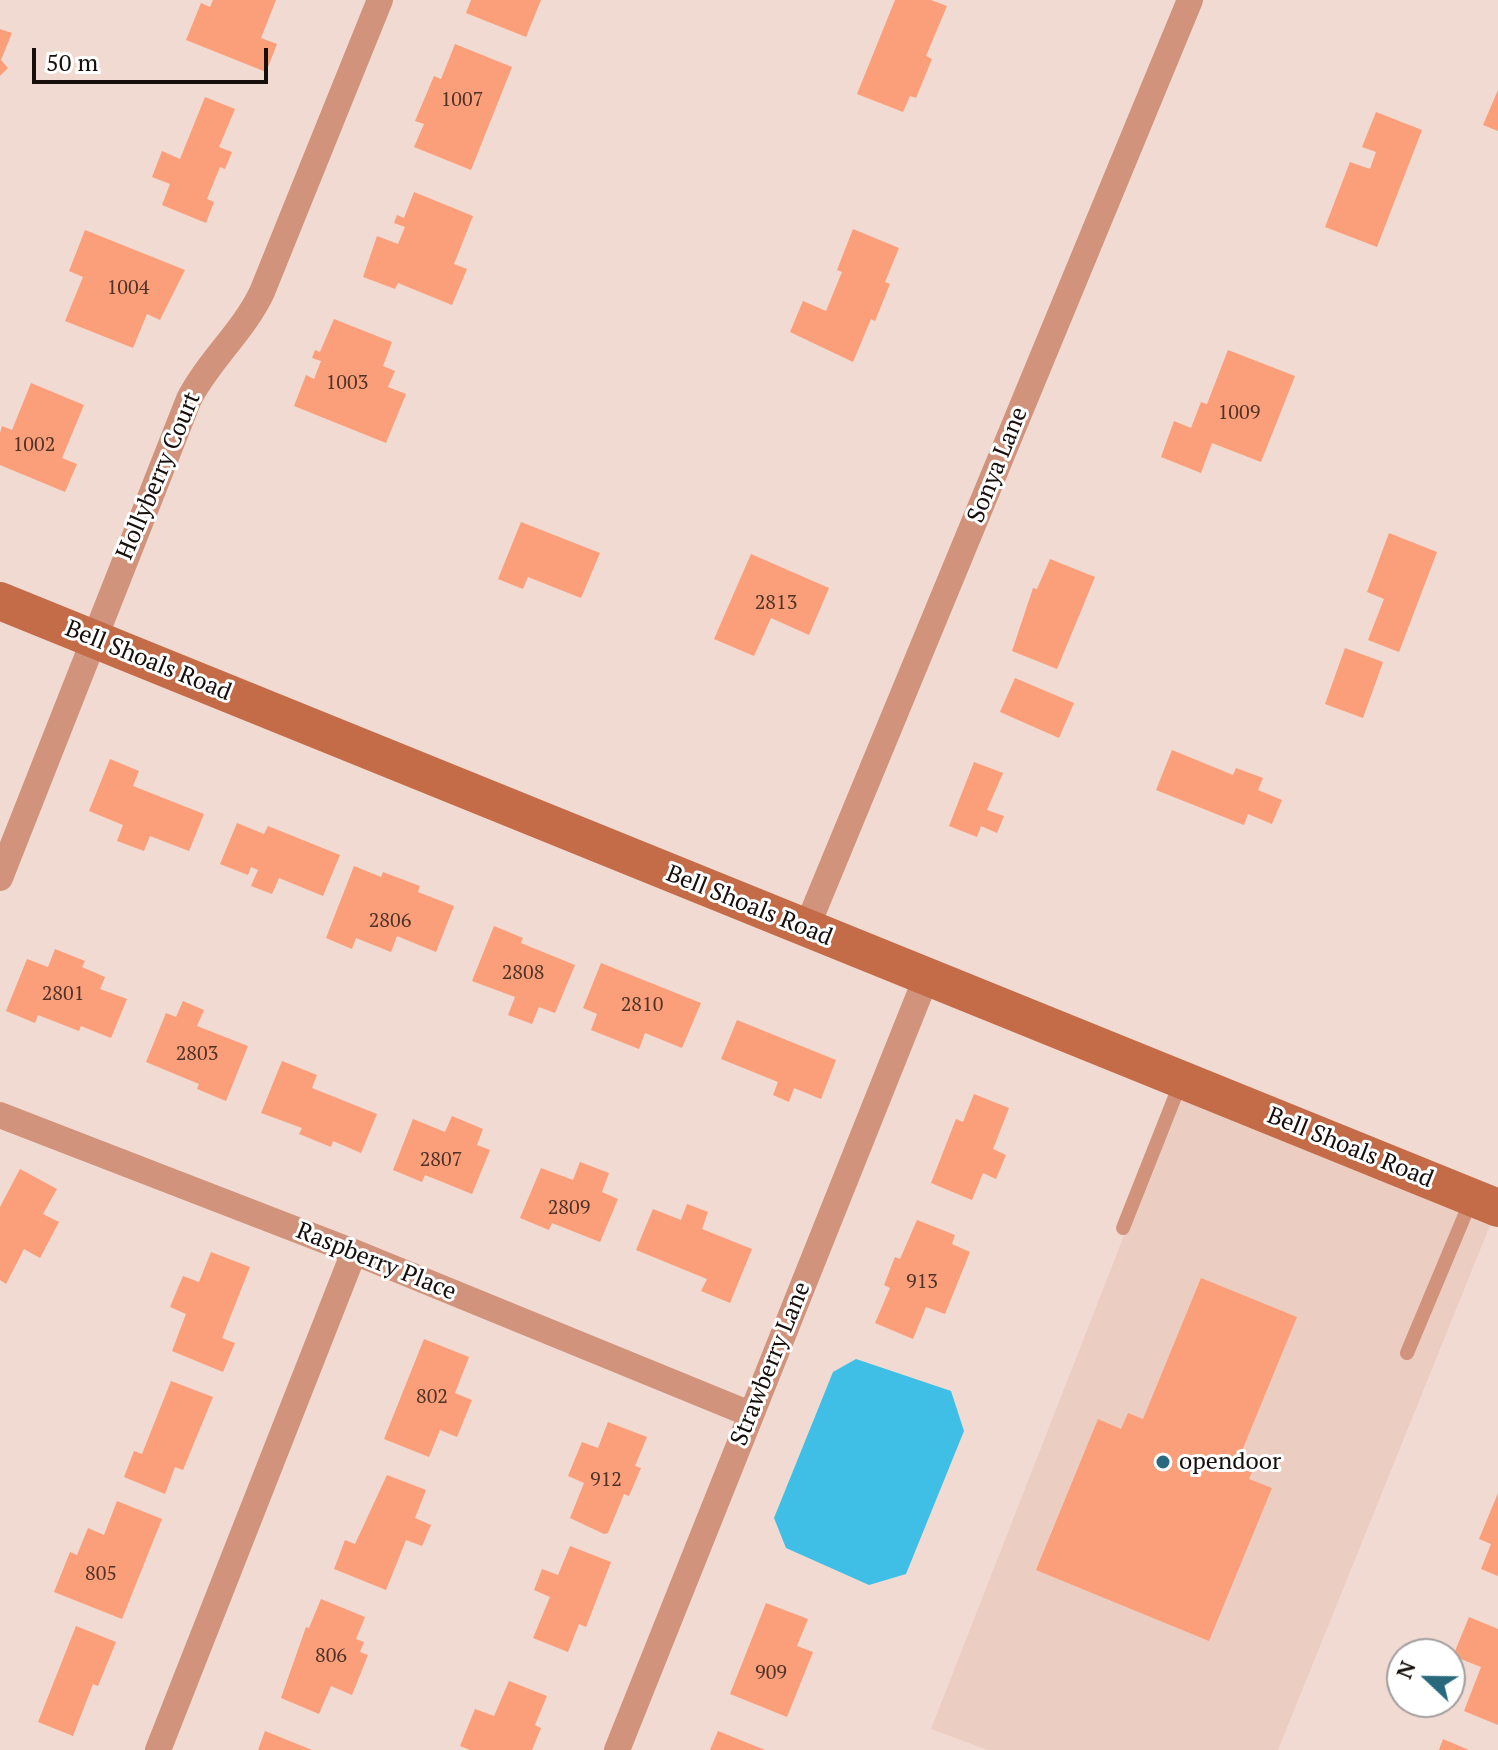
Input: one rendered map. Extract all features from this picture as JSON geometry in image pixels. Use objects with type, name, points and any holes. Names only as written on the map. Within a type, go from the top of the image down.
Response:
[{"type":"main road","name":"Bell Shoals Road","points":[[0,601],[1485,1203]]},
{"type":"street","name":"Hollyberry Court","points":[[0,878],[91,639],[189,399],[206,371],[246,321],[262,292],[380,0]]},
{"type":"street","name":"Sonya Lane","points":[[806,929],[1190,0]]},
{"type":"street","name":"Strawberry Lane","points":[[617,1750],[926,978]]},
{"type":"street","name":"Raspberry Place","points":[[0,1115],[354,1252],[750,1414]]},
{"type":"street","points":[[158,1750],[354,1252]]},
{"type":"lane","points":[[1123,1228],[1182,1079]]},
{"type":"lane","points":[[1407,1353],[1485,1203]]},
{"type":"shaded area","points":[[1179,1095],[1491,1223],[1278,1750],[988,1750],[931,1729]]},
{"type":"water","points":[[856,1359],[951,1391],[964,1431],[906,1574],[869,1585],[786,1548],[774,1518],[833,1372]]},
{"type":"building","points":[[213,0],[276,0],[261,38],[277,44],[266,72],[186,40],[201,3],[210,7]]},
{"type":"building","points":[[471,0],[541,0],[526,37],[466,13]]},
{"type":"building","points":[[895,0],[931,0],[947,6],[926,56],[932,59],[916,98],[910,96],[903,112],[857,94]]},
{"type":"building","points":[[0,29],[12,33],[1,60],[8,68],[0,76]]},
{"type":"building","points":[[455,44],[512,67],[471,170],[414,147],[424,124],[415,121],[434,76],[441,79]]},
{"type":"building","points":[[1498,90],[1498,131],[1483,125]]},
{"type":"building","points":[[205,97],[235,109],[219,147],[232,152],[225,169],[220,167],[207,199],[214,202],[206,223],[162,205],[170,184],[152,177],[162,151],[180,159]]},
{"type":"building","points":[[1376,112],[1422,130],[1377,247],[1325,227],[1350,162],[1370,169],[1376,152],[1362,147]]},
{"type":"building","points":[[414,192],[473,216],[454,264],[467,269],[452,305],[398,283],[395,289],[363,277],[377,236],[398,244],[405,227],[394,223],[397,215],[404,218]]},
{"type":"building","points":[[853,229],[899,248],[885,282],[890,284],[853,362],[790,332],[803,301],[826,311],[842,272],[837,270]]},
{"type":"building","points":[[85,230],[185,270],[160,320],[147,314],[133,348],[65,321],[83,277],[69,271]]},
{"type":"building","points":[[334,319],[392,342],[383,366],[395,371],[388,387],[406,394],[386,443],[294,406],[306,375],[314,379],[321,361],[312,358],[315,350],[320,352]]},
{"type":"building","points":[[1228,350],[1295,376],[1261,462],[1212,443],[1201,473],[1161,457],[1174,421],[1191,428],[1201,402],[1207,404]]},
{"type":"building","points":[[31,383],[84,405],[62,458],[77,464],[65,492],[0,465],[2,426],[12,430]]},
{"type":"building","points":[[521,522],[600,553],[581,598],[528,577],[523,589],[498,579]]},
{"type":"building","points":[[1389,533],[1437,552],[1399,652],[1368,640],[1384,599],[1367,592]]},
{"type":"building","points":[[751,554],[829,588],[809,635],[771,618],[754,656],[714,639]]},
{"type":"building","points":[[1050,559],[1095,577],[1057,669],[1012,651],[1033,588],[1037,589]]},
{"type":"building","points":[[1345,648],[1383,662],[1363,718],[1325,704]]},
{"type":"building","points":[[1015,678],[1074,703],[1059,738],[1000,712]]},
{"type":"building","points":[[1172,750],[1233,775],[1236,768],[1263,778],[1258,790],[1282,800],[1272,824],[1248,814],[1244,825],[1156,790]]},
{"type":"building","points":[[110,759],[139,771],[133,786],[204,814],[189,851],[150,836],[144,851],[117,841],[123,825],[89,811]]},
{"type":"building","points":[[974,762],[1003,773],[987,810],[1004,816],[997,833],[981,826],[977,837],[949,826]]},
{"type":"building","points":[[237,823],[264,834],[268,826],[340,855],[323,896],[279,878],[272,894],[251,886],[258,870],[251,867],[248,875],[220,864]]},
{"type":"building","points":[[354,866],[381,877],[383,872],[420,886],[418,892],[454,906],[436,952],[397,936],[391,952],[356,938],[352,949],[326,938]]},
{"type":"building","points":[[494,926],[523,938],[521,943],[575,965],[555,1013],[539,1007],[532,1024],[508,1015],[515,997],[472,981]]},
{"type":"building","points":[[55,949],[85,961],[82,967],[105,977],[100,989],[127,999],[111,1038],[81,1026],[79,1031],[38,1015],[35,1023],[6,1011],[27,959],[48,967]]},
{"type":"building","points":[[601,963],[701,1003],[682,1048],[645,1033],[639,1049],[591,1030],[597,1014],[583,1008]]},
{"type":"building","points":[[183,1001],[204,1010],[197,1026],[248,1046],[226,1101],[197,1089],[199,1084],[146,1062],[166,1013],[176,1017]]},
{"type":"building","points":[[737,1020],[836,1060],[821,1099],[794,1088],[789,1102],[773,1095],[778,1082],[721,1059]]},
{"type":"building","points":[[282,1061],[317,1075],[312,1088],[377,1114],[361,1153],[333,1141],[331,1147],[299,1134],[302,1128],[261,1113]]},
{"type":"building","points":[[974,1094],[1009,1108],[993,1149],[1006,1155],[996,1179],[983,1173],[972,1200],[931,1183],[956,1119],[963,1122]]},
{"type":"building","points":[[452,1116],[483,1129],[477,1145],[490,1150],[472,1194],[425,1175],[422,1182],[393,1170],[413,1119],[445,1132]]},
{"type":"building","points":[[580,1162],[609,1173],[602,1192],[618,1199],[600,1242],[552,1223],[549,1230],[520,1218],[541,1168],[573,1180]]},
{"type":"building","points":[[20,1169],[57,1189],[43,1214],[59,1222],[40,1258],[24,1249],[6,1284],[0,1280],[0,1207]]},
{"type":"building","points":[[687,1204],[708,1212],[702,1229],[752,1249],[730,1303],[701,1291],[707,1279],[636,1250],[653,1209],[681,1220]]},
{"type":"building","points":[[917,1220],[955,1235],[952,1244],[970,1252],[945,1314],[926,1307],[913,1339],[875,1323],[890,1288],[884,1285],[895,1257],[900,1259]]},
{"type":"building","points":[[211,1252],[250,1267],[222,1338],[235,1343],[223,1372],[172,1351],[186,1314],[170,1307],[183,1276],[199,1282]]},
{"type":"building","name":"opendoor","points":[[1201,1278],[1297,1317],[1239,1458],[1255,1465],[1249,1479],[1272,1488],[1209,1641],[1036,1570],[1098,1419],[1121,1429],[1128,1413],[1143,1419]]},
{"type":"building","points":[[424,1339],[469,1357],[455,1393],[472,1400],[457,1437],[440,1430],[429,1457],[384,1439]]},
{"type":"building","points":[[171,1381],[213,1397],[183,1470],[175,1467],[165,1494],[124,1477],[134,1451],[142,1454]]},
{"type":"building","points":[[608,1422],[647,1437],[635,1466],[641,1468],[629,1496],[624,1494],[608,1533],[604,1534],[570,1518],[584,1483],[568,1476],[582,1442],[598,1448]]},
{"type":"building","points":[[387,1475],[426,1490],[415,1518],[431,1525],[422,1546],[406,1540],[386,1590],[334,1569],[345,1540],[355,1544]]},
{"type":"building","points":[[1498,1493],[1498,1576],[1481,1569],[1491,1544],[1479,1539]]},
{"type":"building","points":[[117,1501],[162,1519],[122,1619],[54,1592],[70,1552],[77,1555],[88,1528],[104,1535]]},
{"type":"building","points":[[570,1546],[611,1562],[586,1627],[579,1624],[568,1652],[533,1638],[550,1597],[534,1590],[542,1569],[558,1575]]},
{"type":"building","points":[[321,1599],[365,1617],[356,1639],[364,1642],[360,1652],[368,1655],[352,1695],[331,1686],[319,1714],[281,1698],[306,1627],[309,1628]]},
{"type":"building","points":[[766,1603],[808,1619],[797,1646],[813,1652],[787,1717],[730,1694]]},
{"type":"building","points":[[1469,1617],[1498,1629],[1498,1725],[1466,1712],[1481,1667],[1466,1661],[1466,1638],[1460,1638]]},
{"type":"building","points":[[76,1626],[116,1642],[98,1686],[93,1684],[73,1736],[38,1722]]},
{"type":"building","points":[[509,1681],[547,1696],[535,1725],[541,1728],[532,1750],[470,1750],[460,1746],[475,1709],[494,1716]]},
{"type":"building","points":[[265,1731],[312,1750],[258,1750]]},
{"type":"building","points":[[718,1731],[765,1750],[710,1750]]},
{"type":"building","points":[[1443,1739],[1469,1750],[1439,1750]]},
{"type":"place","name":"opendoor","points":[[1163,1462]]}]
